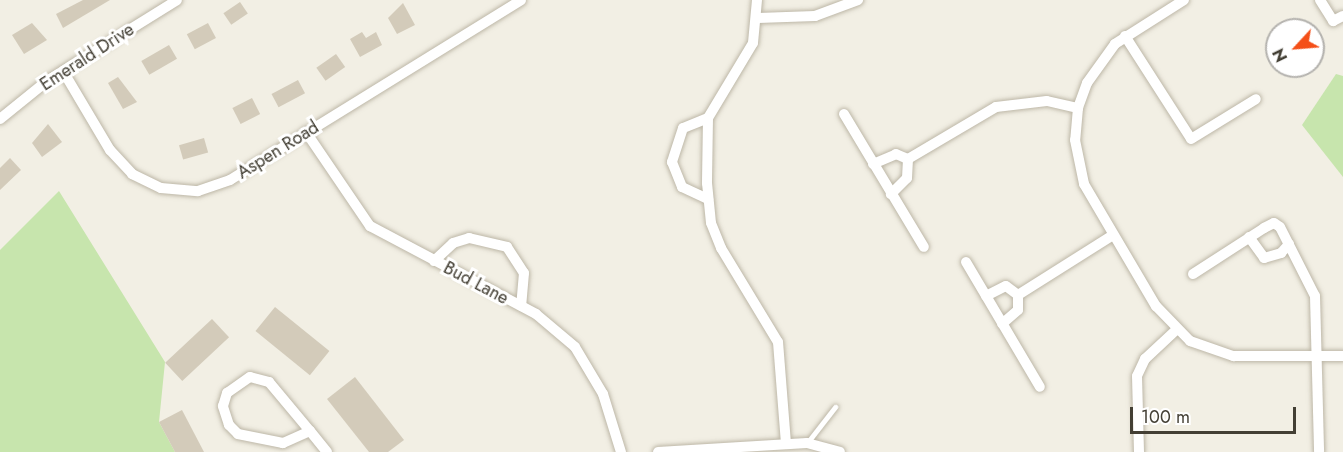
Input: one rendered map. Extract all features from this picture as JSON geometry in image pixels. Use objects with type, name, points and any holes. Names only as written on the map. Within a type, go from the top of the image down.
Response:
[{"type":"street","name":"Emerald Drive","points":[[0,119],[63,71],[177,0]]},
{"type":"street","name":"Aspen Road","points":[[63,71],[121,164],[161,188],[189,192],[215,187],[521,0]]},
{"type":"street","points":[[757,0],[758,18],[747,56],[708,118],[708,199],[721,248],[778,342],[786,443]]},
{"type":"street","points":[[758,18],[815,16],[858,0]]},
{"type":"street","points":[[1184,0],[1125,36],[1102,59],[1078,108],[1075,140],[1080,173],[1113,235],[1176,330],[1205,349],[1233,356],[1343,356]]},
{"type":"street","points":[[1320,0],[1334,21],[1343,15]]},
{"type":"street","points":[[1125,36],[1191,140],[1256,99]]},
{"type":"street","points":[[908,159],[996,107],[1047,101],[1078,108]]},
{"type":"street","points":[[844,114],[924,247]]},
{"type":"street","points":[[708,118],[683,128],[672,162],[682,187],[708,199]]},
{"type":"street","name":"Bud Lane","points":[[306,132],[370,226],[521,306],[558,330],[587,362],[603,394],[621,452]]},
{"type":"street","points":[[873,164],[896,154],[908,159]]},
{"type":"street","points":[[891,194],[907,178],[908,159]]},
{"type":"street","points":[[1193,274],[1274,223],[1289,244],[1315,296],[1319,452]]},
{"type":"street","points":[[1018,295],[1113,235]]},
{"type":"street","points":[[1249,237],[1264,258],[1281,254],[1289,244]]},
{"type":"street","points":[[434,261],[453,243],[469,238],[507,248],[524,273],[521,306]]},
{"type":"street","points":[[966,262],[1040,387]]},
{"type":"street","points":[[986,296],[1006,286],[1018,295]]},
{"type":"street","points":[[1002,324],[1018,310],[1018,295]]},
{"type":"street","points":[[1139,452],[1137,376],[1145,359],[1176,330]]},
{"type":"street","points":[[310,431],[283,443],[238,434],[225,418],[227,393],[250,377],[269,382],[310,431],[327,452]]},
{"type":"street","points":[[658,452],[786,443],[807,443],[840,452]]},
{"type":"lane","points":[[807,443],[835,407]]},
{"type":"green space","points":[[1336,74],[1343,76],[1343,177],[1302,125]]},
{"type":"green space","points":[[59,191],[165,362],[159,422],[175,452],[0,452],[0,250]]},
{"type":"building","points":[[83,0],[110,0],[63,28],[56,14]]},
{"type":"building","points":[[240,2],[248,14],[231,25],[223,13]]},
{"type":"building","points":[[403,3],[415,25],[397,34],[388,18]]},
{"type":"building","points":[[32,23],[47,40],[24,54],[12,35]]},
{"type":"building","points":[[208,23],[216,38],[195,49],[187,34]]},
{"type":"building","points":[[362,32],[366,38],[376,32],[382,45],[360,57],[350,39]]},
{"type":"building","points":[[169,45],[177,59],[149,75],[141,61]]},
{"type":"building","points":[[336,54],[345,67],[326,81],[316,68]]},
{"type":"building","points":[[118,77],[137,102],[123,109],[108,83]]},
{"type":"building","points":[[298,80],[305,93],[279,107],[272,94]]},
{"type":"building","points":[[252,98],[260,114],[241,124],[232,108]]},
{"type":"building","points":[[48,124],[62,142],[42,157],[32,143]]},
{"type":"building","points":[[204,138],[208,152],[183,160],[179,145]]},
{"type":"building","points":[[10,158],[21,170],[0,190],[0,168]]},
{"type":"building","points":[[275,307],[329,351],[310,375],[255,331]]},
{"type":"building","points":[[212,319],[229,337],[182,381],[165,363]]},
{"type":"building","points":[[355,377],[404,440],[388,452],[369,452],[327,399]]},
{"type":"building","points":[[182,410],[204,452],[175,452],[159,422]]}]
